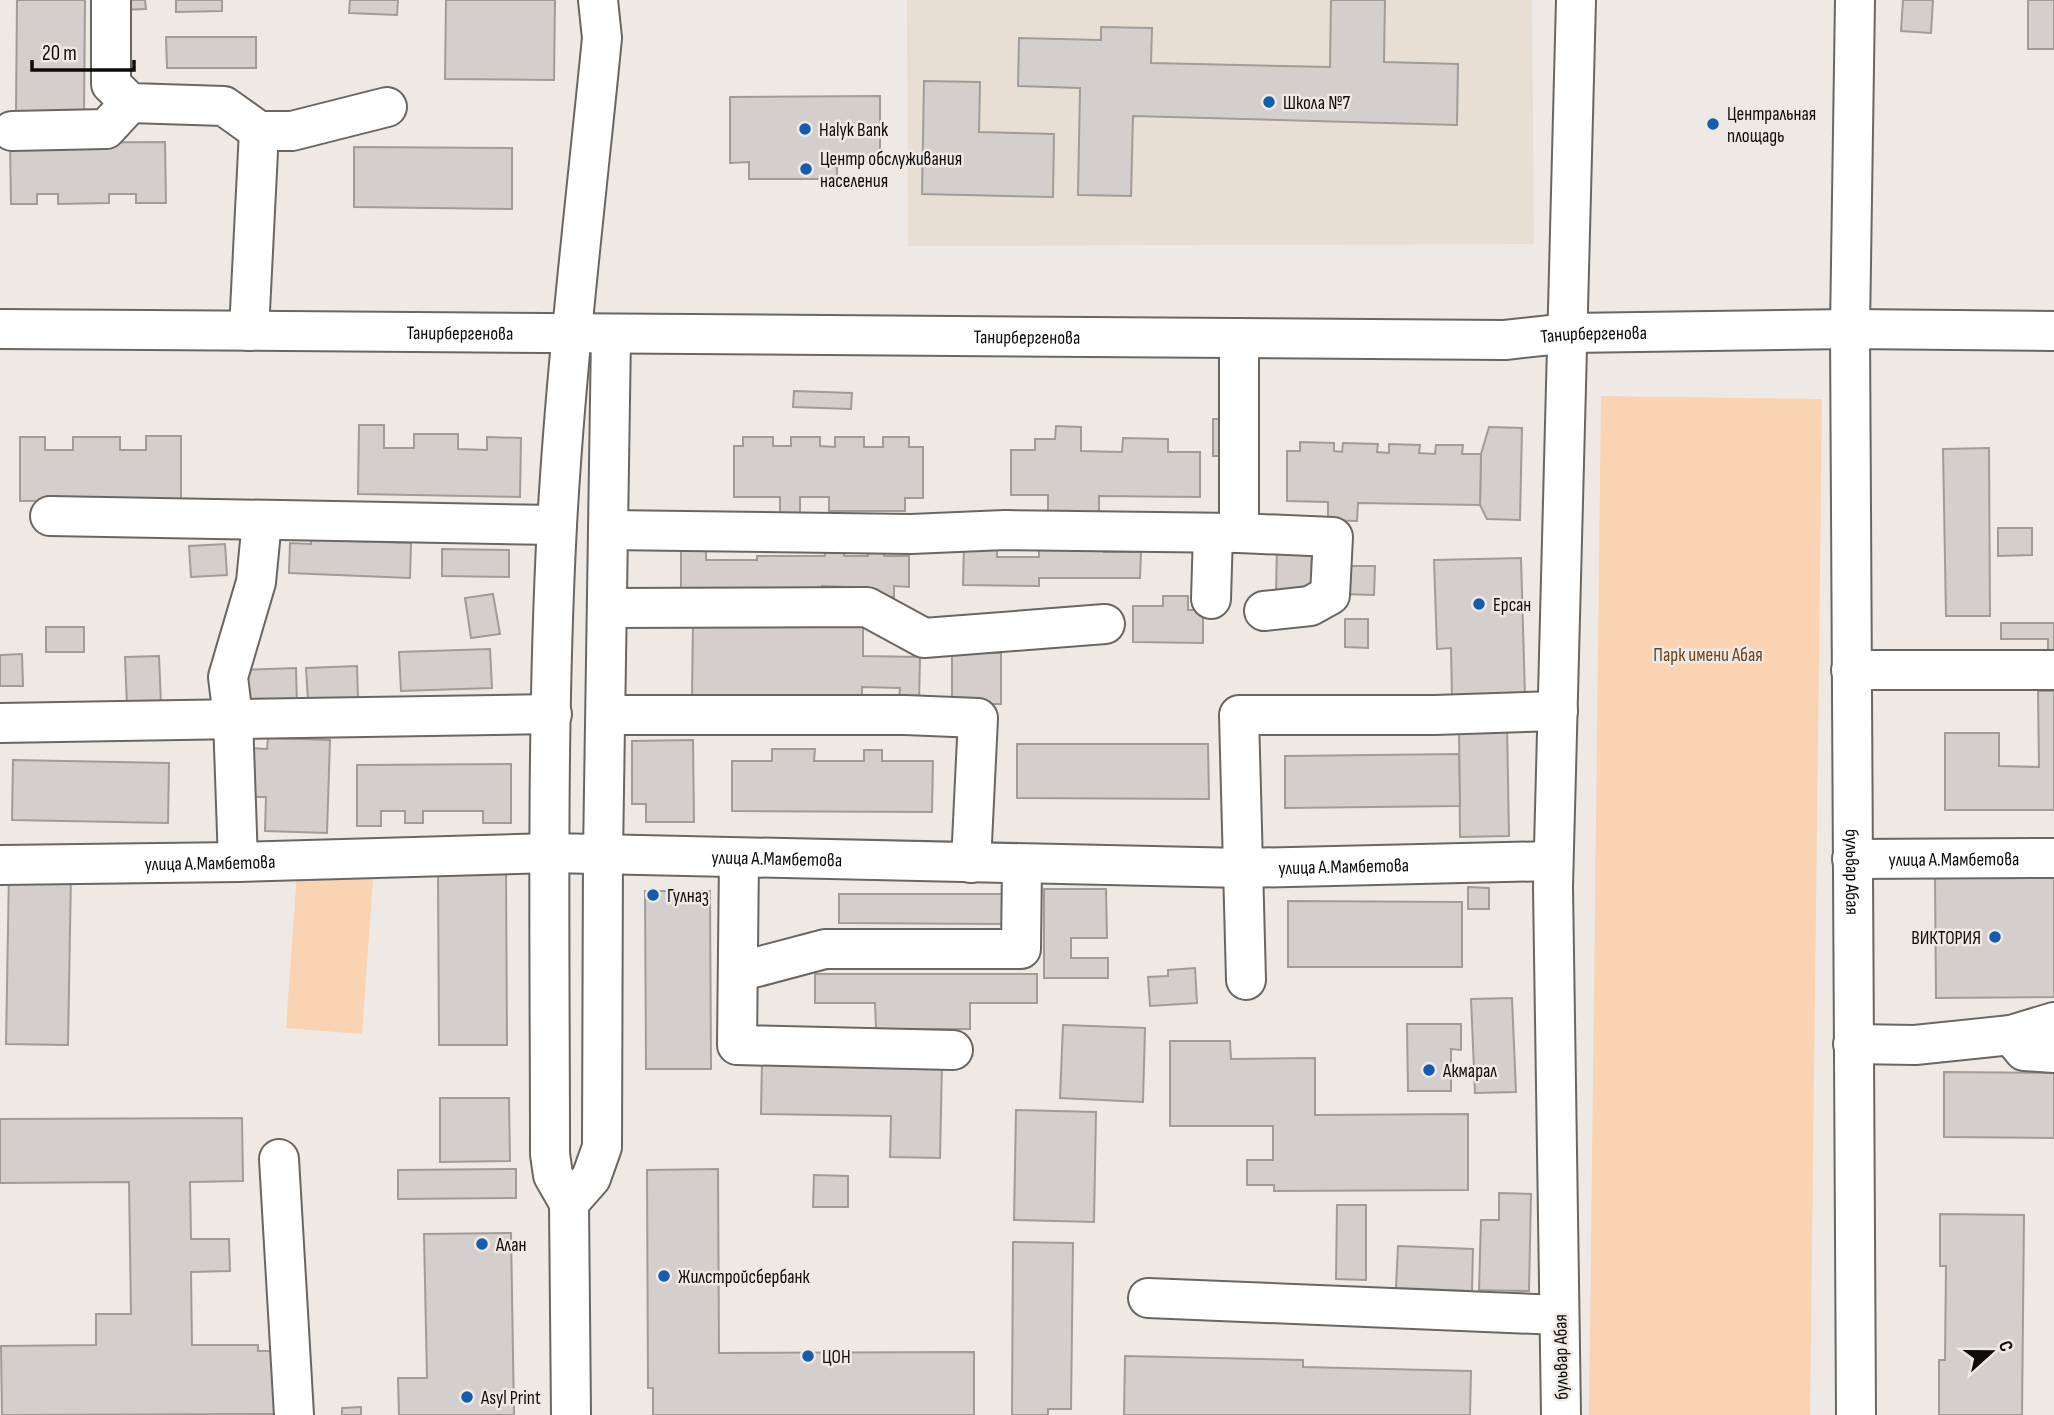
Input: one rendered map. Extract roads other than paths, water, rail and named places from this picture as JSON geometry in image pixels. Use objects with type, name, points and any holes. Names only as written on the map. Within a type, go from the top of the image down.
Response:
[{"type":"street","points":[[111,0],[111,84],[130,103],[224,106],[259,131],[292,131],[387,107]]},
{"type":"street","points":[[572,1415],[569,1203],[553,1175],[550,1154],[552,714],[558,525],[573,334],[602,38],[598,0]]},
{"type":"street","name":"бульвар Абая","points":[[1561,1415],[1553,861],[1576,0]]},
{"type":"street","name":"бульвар Абая","points":[[1855,0],[1850,329],[1856,1415]]},
{"type":"street","points":[[12,131],[106,129],[130,103]]},
{"type":"street","points":[[248,331],[259,131]]},
{"type":"street","name":"Танирбергенова","points":[[0,329],[1505,340],[1569,333],[1850,329],[2054,331]]},
{"type":"street","points":[[569,1203],[591,1178],[602,1147],[603,855],[609,608],[611,335]]},
{"type":"street","points":[[1211,599],[1226,533],[1239,338]]},
{"type":"street","points":[[50,516],[558,525]]},
{"type":"street","points":[[238,862],[229,677],[256,582],[262,521]]},
{"type":"street","points":[[608,530],[911,534],[1005,530],[1333,537],[1330,595],[1310,607],[1264,611]]},
{"type":"street","points":[[609,608],[867,607],[924,638],[1105,624]]},
{"type":"street","points":[[1851,670],[2054,670]]},
{"type":"street","points":[[1246,980],[1239,715],[1435,715],[1558,711]]},
{"type":"street","points":[[0,723],[552,714]]},
{"type":"street","points":[[606,715],[905,715],[978,718],[971,863]]},
{"type":"street","name":"улица А.Мамбетова","points":[[0,865],[238,862],[550,853],[1243,868],[1553,861]]},
{"type":"street","points":[[739,858],[737,1045],[953,1050]]},
{"type":"street","name":"улица А.Мамбетова","points":[[1852,859],[2054,858]]},
{"type":"street","points":[[738,972],[825,949],[1021,949],[1022,864]]},
{"type":"street","points":[[1853,1044],[1915,1045],[2011,1035],[2054,1022]]},
{"type":"street","points":[[2011,1035],[2024,1051],[2054,1053]]},
{"type":"street","points":[[279,1159],[293,1415]]},
{"type":"street","points":[[1148,1298],[1559,1315]]},
{"type":"place","name":"Школа №7","points":[[1269,102]]},
{"type":"place","name":"Центральная площадь","points":[[1713,124]]},
{"type":"place","name":"Halyk Bank","points":[[805,129]]},
{"type":"place","name":"Центр обслуживания населения","points":[[806,169]]},
{"type":"place","name":"Ерсан","points":[[1479,604]]},
{"type":"place","name":"Гулназ","points":[[653,895]]},
{"type":"place","name":"ВИКТОРИЯ","points":[[1995,937]]},
{"type":"place","name":"Акмарал","points":[[1429,1070]]},
{"type":"place","name":"Алан","points":[[482,1244]]},
{"type":"place","name":"Жилстройсбербанк","points":[[664,1276]]},
{"type":"place","name":"ЦОН","points":[[808,1356]]},
{"type":"place","name":"Asyl Print","points":[[467,1397]]},
{"type":"park label","name":"Парк имени Абая","points":[[1708,654]]}]
